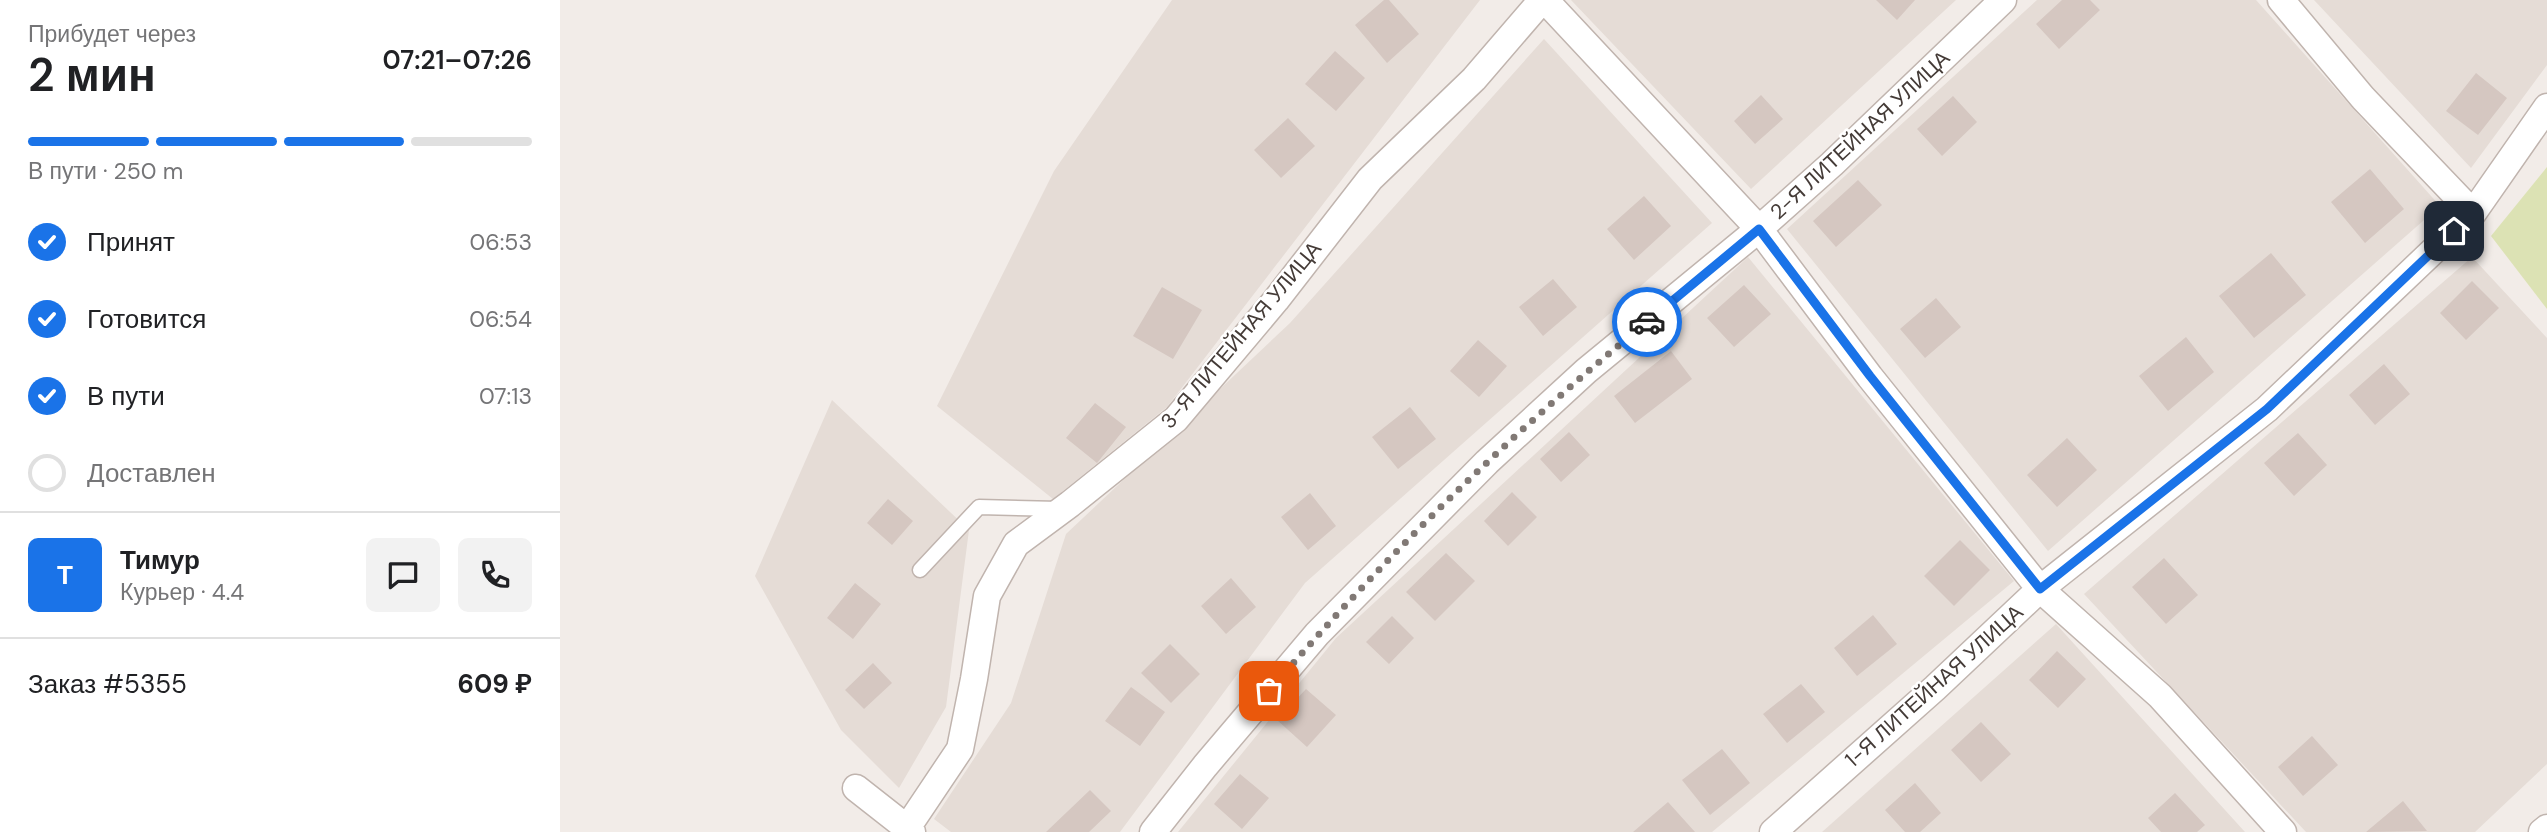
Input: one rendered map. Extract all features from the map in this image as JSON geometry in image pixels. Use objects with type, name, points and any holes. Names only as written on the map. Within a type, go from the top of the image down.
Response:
[{"type":"street","points":[[1543,0],[1759,229],[1870,376],[2040,589],[2160,696],[2283,832]]},
{"type":"street","name":"3-Я ЛИТЕЙНАЯ УЛИЦА","points":[[910,830],[960,749],[987,596],[1016,544],[1064,509],[1176,418],[1276,300],[1370,179],[1474,79],[1543,0]]},
{"type":"street","name":"2-Я ЛИТЕЙНАЯ УЛИЦА","points":[[1153,832],[1317,634],[1487,463],[1586,371],[1759,229],[1832,164],[2003,0]]},
{"type":"street","points":[[2281,0],[2363,98],[2473,213]]},
{"type":"street","name":"1-Я ЛИТЕЙНАЯ УЛИЦА","points":[[1773,832],[1935,688],[2040,589],[2267,409],[2473,213],[2547,107]]},
{"type":"street","points":[[856,788],[910,830]]},
{"type":"street","points":[[2542,832],[2547,828]]},
{"type":"lane","points":[[920,570],[979,507],[1064,509]]},
{"type":"shaded area","points":[[1172,0],[1480,0],[1167,407],[1053,499],[937,406],[1054,171]]},
{"type":"shaded area","points":[[1571,0],[1956,0],[1751,189]]},
{"type":"shaded area","points":[[2037,0],[2256,0],[2440,206],[2048,551],[1787,229]]},
{"type":"shaded area","points":[[2314,0],[2547,0],[2547,65],[2471,168]]},
{"type":"shaded area","points":[[1544,39],[1712,223],[1305,583],[1120,832],[951,832],[934,819],[1011,703],[1066,534],[1290,323]]},
{"type":"shaded area","points":[[1748,257],[2014,581],[1712,832],[1178,832],[1336,638]]},
{"type":"shaded area","points":[[2472,257],[2547,338],[2547,764],[2475,832],[2306,832],[2084,594]]},
{"type":"shaded area","points":[[832,400],[969,530],[946,707],[899,788],[841,730],[755,576]]},
{"type":"shaded area","points":[[2056,624],[2245,832],[1822,832]]},
{"type":"green space","points":[[2547,167],[2547,309],[2491,236]]},
{"type":"building","points":[[1384,0],[1389,0],[1419,34],[1387,63],[1355,25]]},
{"type":"building","points":[[1876,0],[1915,0],[1897,20]]},
{"type":"building","points":[[2062,0],[2090,0],[2100,10],[2059,49],[2036,24]]},
{"type":"building","points":[[1335,51],[1365,78],[1336,111],[1305,84]]},
{"type":"building","points":[[2476,73],[2507,98],[2478,135],[2446,111]]},
{"type":"building","points":[[1761,95],[1783,119],[1755,144],[1734,121]]},
{"type":"building","points":[[1953,96],[1977,122],[1942,156],[1917,129]]},
{"type":"building","points":[[1288,118],[1315,146],[1281,178],[1254,150]]},
{"type":"building","points":[[2370,169],[2404,209],[2365,243],[2331,202]]},
{"type":"building","points":[[1858,180],[1882,205],[1836,247],[1813,221]]},
{"type":"building","points":[[1644,196],[1671,226],[1634,260],[1607,229]]},
{"type":"building","points":[[2271,253],[2306,295],[2254,338],[2219,296]]},
{"type":"building","points":[[1553,279],[1577,307],[1543,336],[1519,307]]},
{"type":"building","points":[[2472,281],[2499,308],[2466,340],[2440,313]]},
{"type":"building","points":[[1744,285],[1771,314],[1734,347],[1707,318]]},
{"type":"building","points":[[1162,287],[1202,310],[1173,359],[1133,336]]},
{"type":"building","points":[[1936,298],[1961,327],[1925,358],[1900,329]]},
{"type":"building","points":[[2186,337],[2214,372],[2168,411],[2139,376]]},
{"type":"building","points":[[1478,340],[1507,366],[1479,397],[1450,371]]},
{"type":"building","points":[[1671,351],[1692,379],[1635,423],[1614,396]]},
{"type":"building","points":[[2384,364],[2410,394],[2375,425],[2349,395]]},
{"type":"building","points":[[1095,403],[1126,427],[1097,463],[1066,438]]},
{"type":"building","points":[[1410,407],[1436,439],[1398,469],[1372,437]]},
{"type":"building","points":[[1569,432],[1590,455],[1561,482],[1540,459]]},
{"type":"building","points":[[2298,433],[2327,465],[2294,496],[2264,463]]},
{"type":"building","points":[[2067,438],[2097,470],[2057,507],[2027,475]]},
{"type":"building","points":[[1512,492],[1537,517],[1508,546],[1484,521]]},
{"type":"building","points":[[1310,493],[1336,526],[1308,550],[1281,517]]},
{"type":"building","points":[[888,499],[913,521],[892,545],[867,523]]},
{"type":"building","points":[[1960,540],[1990,570],[1954,606],[1924,576]]},
{"type":"building","points":[[1446,553],[1475,581],[1435,621],[1406,592]]},
{"type":"building","points":[[2164,558],[2198,595],[2166,624],[2132,587]]},
{"type":"building","points":[[1231,578],[1256,607],[1226,634],[1201,606]]},
{"type":"building","points":[[855,583],[881,604],[853,639],[827,618]]},
{"type":"building","points":[[1873,615],[1897,644],[1857,676],[1834,648]]},
{"type":"building","points":[[1392,616],[1414,638],[1389,664],[1366,642]]},
{"type":"building","points":[[1170,644],[1200,674],[1171,703],[1141,673]]},
{"type":"building","points":[[2057,651],[2086,679],[2058,708],[2029,680]]},
{"type":"building","points":[[873,663],[892,683],[864,709],[845,690]]},
{"type":"building","points":[[1801,684],[1825,712],[1787,743],[1763,714]]},
{"type":"building","points":[[1131,687],[1165,712],[1140,746],[1105,721]]},
{"type":"building","points":[[1306,689],[1336,715],[1307,747],[1277,720]]},
{"type":"building","points":[[1981,722],[2011,754],[1981,782],[1951,750]]},
{"type":"building","points":[[2312,736],[2338,765],[2303,796],[2278,767]]},
{"type":"building","points":[[1722,749],[1750,783],[1710,815],[1682,780]]},
{"type":"building","points":[[1240,774],[1269,798],[1242,829],[1214,804]]},
{"type":"building","points":[[1915,783],[1941,813],[1920,832],[1905,832],[1885,810]]},
{"type":"building","points":[[1090,790],[1111,811],[1089,832],[1046,832]]},
{"type":"building","points":[[2175,793],[2205,825],[2197,832],[2161,832],[2148,818]]},
{"type":"building","points":[[2403,801],[2427,831],[2366,832]]},
{"type":"building","points":[[1668,802],[1695,832],[1633,832]]},
{"type":"way so far","points":[[1269,691],[1317,634],[1487,463],[1586,371],[1647,322]]},
{"type":"route","points":[[1647,322],[1759,229],[1870,376],[2040,589],[2267,409],[2454,231]]}]
